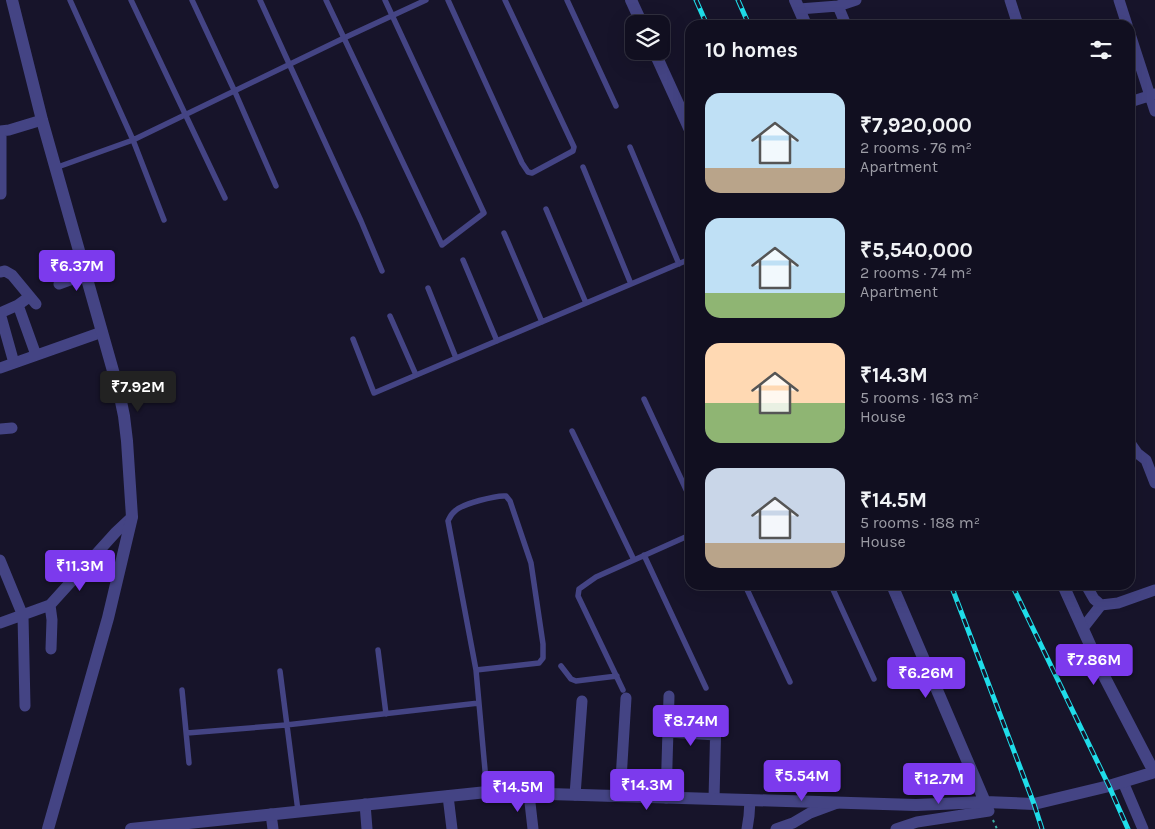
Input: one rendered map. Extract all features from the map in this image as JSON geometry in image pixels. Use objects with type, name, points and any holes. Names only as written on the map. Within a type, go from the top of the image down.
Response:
[{"type":"street","points":[[12,0],[55,168],[119,392],[127,441],[132,517],[108,618],[48,829]]},
{"type":"street","points":[[631,0],[638,15]]},
{"type":"street","points":[[804,20],[797,4],[838,6],[856,0]]},
{"type":"street","points":[[1010,0],[1016,20]]},
{"type":"street","points":[[1118,0],[1125,20]]},
{"type":"street","points":[[838,6],[844,20]]},
{"type":"street","points":[[1135,47],[1153,95],[1155,111]]},
{"type":"street","points":[[658,60],[685,119]]},
{"type":"street","points":[[1135,100],[1153,95]]},
{"type":"street","points":[[1,194],[0,131],[42,120]]},
{"type":"street","points":[[0,272],[5,271],[12,275],[32,301],[0,313],[14,363]]},
{"type":"street","points":[[59,284],[86,274]]},
{"type":"street","points":[[18,305],[36,356]]},
{"type":"street","points":[[0,368],[102,332]]},
{"type":"street","points":[[1135,450],[1146,460],[1155,483]]},
{"type":"street","points":[[0,623],[50,605],[132,517]]},
{"type":"street","points":[[0,560],[23,616],[25,706]]},
{"type":"street","points":[[894,590],[987,807]]},
{"type":"street","points":[[131,829],[185,826],[271,814],[487,792],[987,807],[1034,804],[1155,772],[1105,678],[1065,590]]},
{"type":"street","points":[[1089,590],[1094,599],[1101,605]]},
{"type":"street","points":[[1083,628],[1101,605],[1118,602],[1155,590]]},
{"type":"street","points":[[50,605],[52,620],[51,649]]},
{"type":"street","points":[[620,796],[625,694]]},
{"type":"street","points":[[666,798],[670,696]]},
{"type":"street","points":[[575,795],[582,701]]},
{"type":"street","points":[[669,711],[713,714],[716,717],[714,799]]},
{"type":"street","points":[[668,732],[716,735]]},
{"type":"street","points":[[1122,782],[1143,829]]},
{"type":"street","points":[[529,794],[533,829]]},
{"type":"street","points":[[448,796],[452,829]]},
{"type":"street","points":[[747,829],[750,800]]},
{"type":"street","points":[[776,829],[810,813],[838,803]]},
{"type":"street","points":[[365,804],[367,829]]},
{"type":"street","points":[[896,829],[917,822],[987,807]]},
{"type":"street","points":[[271,814],[273,829]]},
{"type":"lane","points":[[70,0],[133,140],[164,220]]},
{"type":"lane","points":[[131,0],[225,198]]},
{"type":"lane","points":[[192,0],[276,186]]},
{"type":"lane","points":[[260,0],[362,222],[382,271]]},
{"type":"lane","points":[[326,0],[442,245],[484,213],[385,0]]},
{"type":"lane","points":[[55,168],[133,140],[426,0]]},
{"type":"lane","points":[[448,0],[522,163],[528,172],[532,173],[573,151],[574,147],[505,0]]},
{"type":"lane","points":[[567,0],[616,106]]},
{"type":"lane","points":[[630,147],[678,264]]},
{"type":"lane","points":[[583,167],[631,284]]},
{"type":"lane","points":[[546,209],[586,303]]},
{"type":"lane","points":[[504,233],[542,322]]},
{"type":"lane","points":[[463,260],[497,341]]},
{"type":"lane","points":[[353,339],[374,393],[685,261]]},
{"type":"lane","points":[[428,288],[456,358]]},
{"type":"lane","points":[[390,316],[416,375]]},
{"type":"lane","points":[[644,399],[685,487]]},
{"type":"lane","points":[[572,431],[634,560]]},
{"type":"lane","points":[[476,670],[539,663],[543,658],[543,644],[531,563],[510,501],[506,496],[501,495],[456,509],[448,521],[476,670],[487,792]]},
{"type":"lane","points":[[625,694],[579,599],[578,593],[584,585],[596,577],[685,537]]},
{"type":"lane","points":[[644,555],[706,688]]},
{"type":"lane","points":[[747,590],[790,682]]},
{"type":"lane","points":[[833,590],[874,679]]},
{"type":"lane","points":[[378,650],[386,714]]},
{"type":"lane","points":[[561,666],[571,679],[576,681],[617,676]]},
{"type":"lane","points":[[280,671],[298,811]]},
{"type":"lane","points":[[182,690],[190,763]]},
{"type":"lane","points":[[187,733],[286,725],[480,703]]},
{"type":"railway","points":[[696,0],[705,20]]},
{"type":"railway","points":[[738,0],[747,20]]},
{"type":"railway","points":[[953,590],[1042,829]]},
{"type":"railway","points":[[1014,590],[1128,829]]}]
